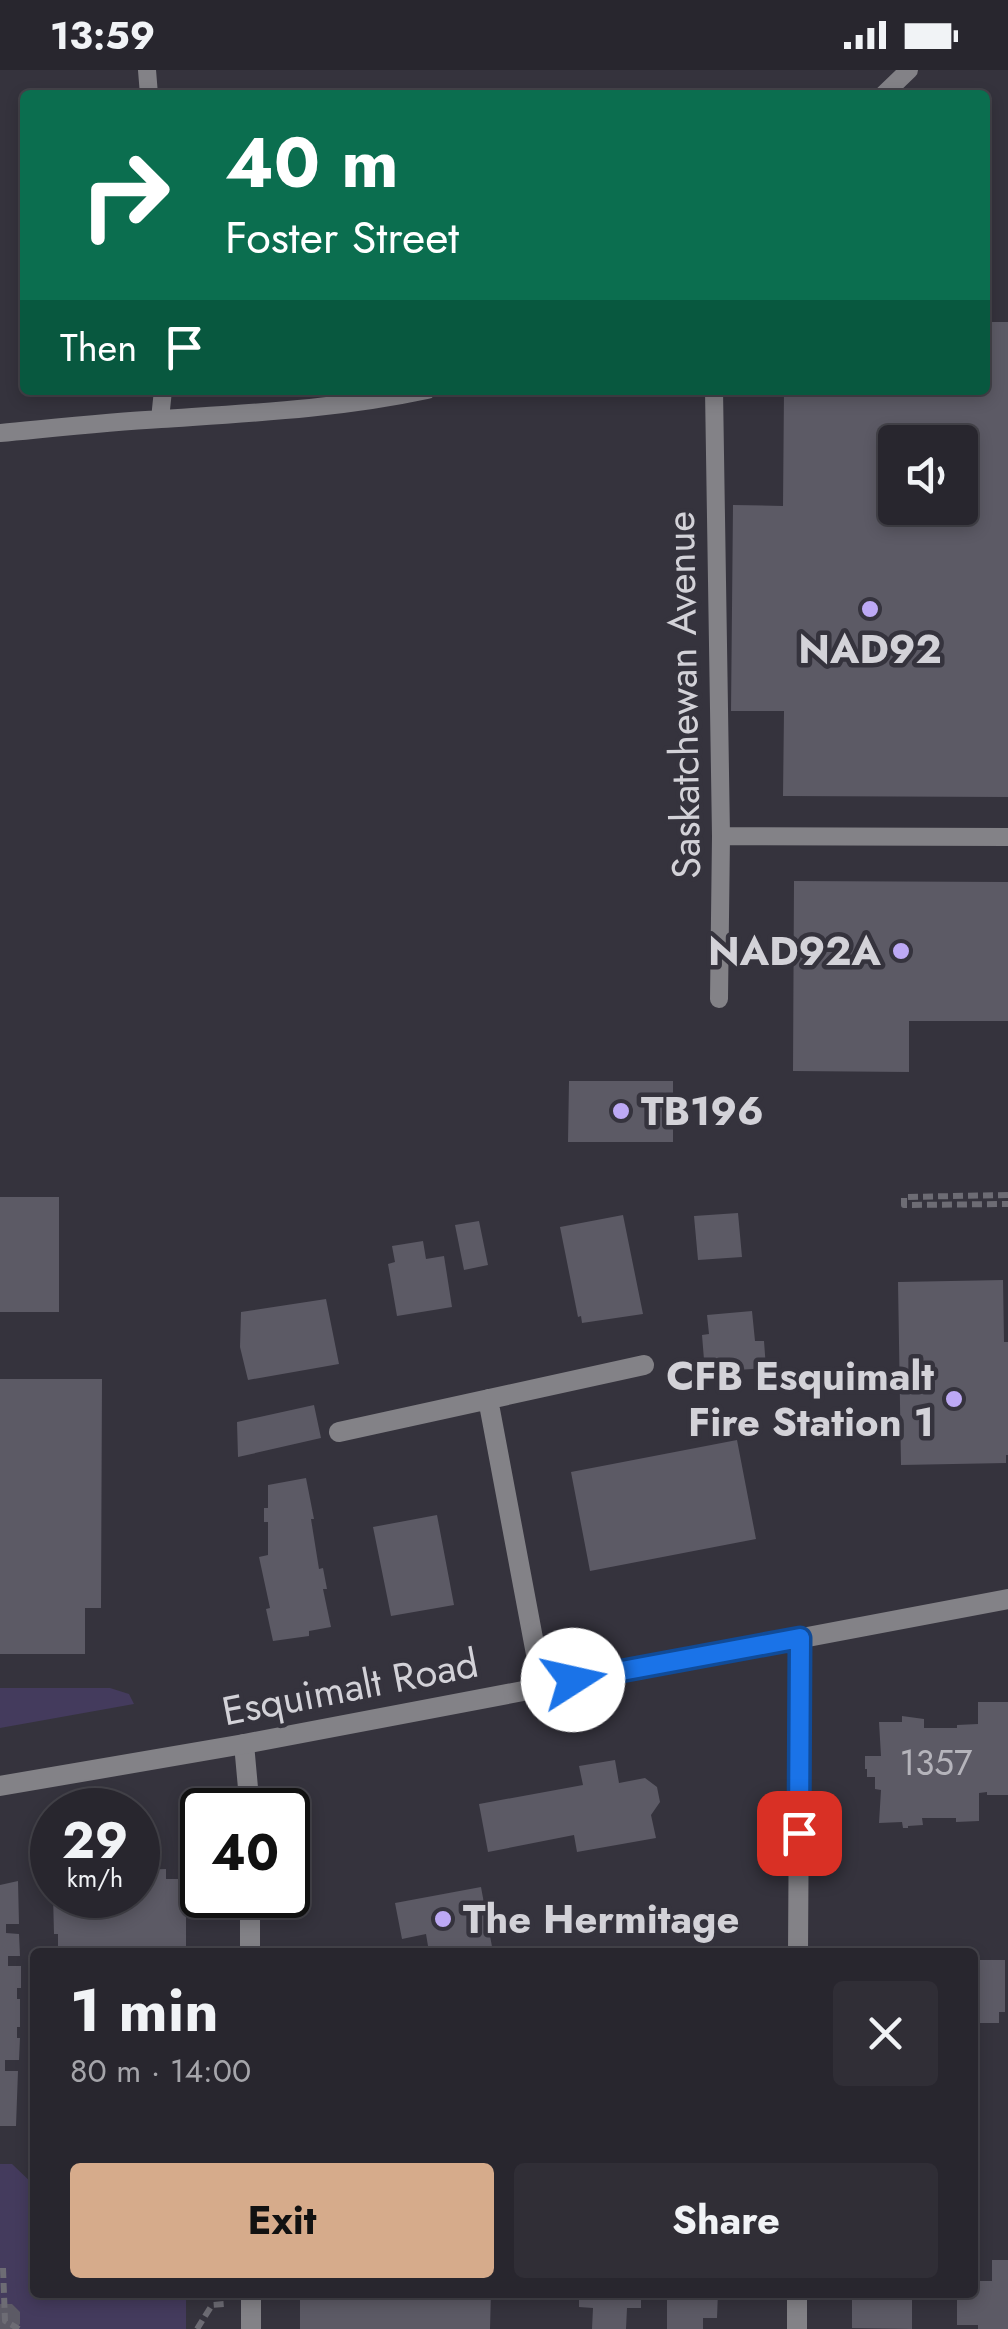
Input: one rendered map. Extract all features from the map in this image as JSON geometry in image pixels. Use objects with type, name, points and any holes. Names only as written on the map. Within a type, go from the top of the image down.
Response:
[{"type":"street","points":[[339,1432],[644,1365]]},
{"type":"street","points":[[488,1399],[542,1686]]},
{"type":"street","name":"Esquimalt Road","points":[[0,1786],[244,1744],[1008,1599]]},
{"type":"street","points":[[798,1948],[800,1638]]},
{"type":"street","points":[[244,1744],[249,1788]]},
{"type":"street","points":[[250,1918],[250,1948]]},
{"type":"street","points":[[251,2298],[251,2329]]},
{"type":"street","points":[[797,2298],[797,2329]]},
{"type":"lane","points":[[888,90],[909,70]]},
{"type":"lane","points":[[160,419],[163,395]]},
{"type":"lane","points":[[0,433],[313,409],[403,395]]},
{"type":"lane","name":"Saskatchewan Avenue","points":[[714,395],[720,999]]},
{"type":"lane","points":[[721,836],[1008,838]]},
{"type":"path","points":[[1008,1196],[904,1197],[904,1205],[1008,1204]]},
{"type":"path","points":[[3,2268],[5,2320],[18,2329]]},
{"type":"shaded area","points":[[0,1688],[110,1688],[129,1694],[134,1704],[0,1728]]},
{"type":"shaded area","points":[[0,2164],[12,2164],[30,2181],[30,2298],[186,2298],[186,2329],[0,2329]]},
{"type":"building","name":"NAD92","points":[[990,322],[1008,322],[1008,797],[783,796],[784,711],[731,711],[733,505],[783,506],[784,395],[990,395]]},
{"type":"building","name":"NAD92A","points":[[794,881],[1008,882],[1008,1021],[909,1021],[909,1072],[793,1071]]},
{"type":"building","name":"TB196","points":[[569,1081],[673,1081],[673,1142],[568,1142]]},
{"type":"building","points":[[0,1197],[59,1197],[59,1312],[0,1312]]},
{"type":"building","points":[[738,1213],[742,1257],[698,1260],[694,1216]]},
{"type":"building","points":[[623,1215],[643,1314],[582,1323],[560,1227]]},
{"type":"building","points":[[479,1221],[488,1265],[464,1270],[455,1225]]},
{"type":"building","points":[[423,1241],[426,1259],[444,1256],[452,1307],[397,1316],[388,1264],[395,1262],[392,1246]]},
{"type":"building","name":"CFB Esquimalt Fire Station 1","points":[[1003,1280],[1004,1342],[1008,1342],[1006,1463],[901,1465],[898,1282]]},
{"type":"building","points":[[326,1299],[339,1364],[248,1380],[240,1347],[241,1312]]},
{"type":"building","points":[[752,1311],[755,1341],[764,1341],[766,1368],[705,1372],[702,1335],[709,1334],[707,1315]]},
{"type":"building","points":[[0,1379],[102,1379],[101,1608],[85,1608],[85,1654],[0,1654]]},
{"type":"building","points":[[314,1405],[321,1438],[238,1457],[237,1422]]},
{"type":"building","points":[[737,1440],[756,1539],[590,1571],[571,1472]]},
{"type":"building","points":[[306,1478],[331,1627],[309,1631],[309,1636],[273,1641],[259,1557],[268,1555],[264,1508],[268,1508],[268,1485]]},
{"type":"building","points":[[437,1515],[454,1605],[391,1616],[373,1527]]},
{"type":"building","points":[[978,1702],[1008,1702],[1008,1795],[979,1793],[979,1821],[922,1818],[923,1825],[908,1828],[903,1828],[902,1822],[879,1823],[881,1790],[875,1789],[875,1777],[867,1777],[865,1756],[881,1756],[879,1722],[902,1722],[902,1716],[924,1719],[924,1728],[978,1724]]},
{"type":"building","points":[[615,1760],[619,1783],[645,1778],[657,1787],[660,1802],[651,1815],[656,1838],[577,1852],[574,1835],[488,1852],[479,1804],[583,1785],[579,1766]]},
{"type":"building","points":[[160,1869],[166,1869],[166,1879],[180,1879],[180,1918],[186,1918],[186,1948],[58,1948],[58,1934],[54,1934],[54,1918],[160,1918]]},
{"type":"building","points":[[18,1881],[19,1924],[6,1924],[6,1933],[19,1934],[20,1956],[8,1956],[8,1966],[21,1966],[21,1988],[17,1988],[19,2060],[5,2060],[5,2071],[18,2071],[16,2126],[0,2126],[0,1885]]},
{"type":"building","name":"The Hermitage","points":[[481,1887],[492,1948],[428,1948],[426,1934],[402,1939],[395,1903]]},
{"type":"building","points":[[978,1960],[1005,1960],[1005,2012],[999,2012],[999,2023],[978,2023]]},
{"type":"building","points":[[992,2260],[1008,2260],[1008,2329],[957,2325],[957,2298],[978,2298],[978,2281],[992,2281]]},
{"type":"building","points":[[300,2298],[491,2298],[490,2329],[300,2329]]},
{"type":"building","points":[[579,2298],[641,2298],[641,2308],[627,2308],[626,2329],[592,2329],[593,2308],[579,2307]]},
{"type":"building","points":[[667,2298],[718,2298],[717,2318],[703,2318],[703,2329],[667,2329]]},
{"type":"building","points":[[852,2298],[912,2298],[912,2329],[852,2328]]},
{"type":"building","points":[[0,2304],[12,2304],[20,2312],[20,2324],[15,2329],[0,2329]]},
{"type":"place","name":"NAD92","points":[[870,609]]},
{"type":"place","name":"NAD92A","points":[[901,951]]},
{"type":"place","name":"TB196","points":[[621,1111]]},
{"type":"place","name":"CFB Esquimalt Fire Station 1","points":[[954,1399]]},
{"type":"place","name":"The Hermitage","points":[[443,1919]]},
{"type":"route","points":[[573,1680],[800,1638],[799,1833]]}]
